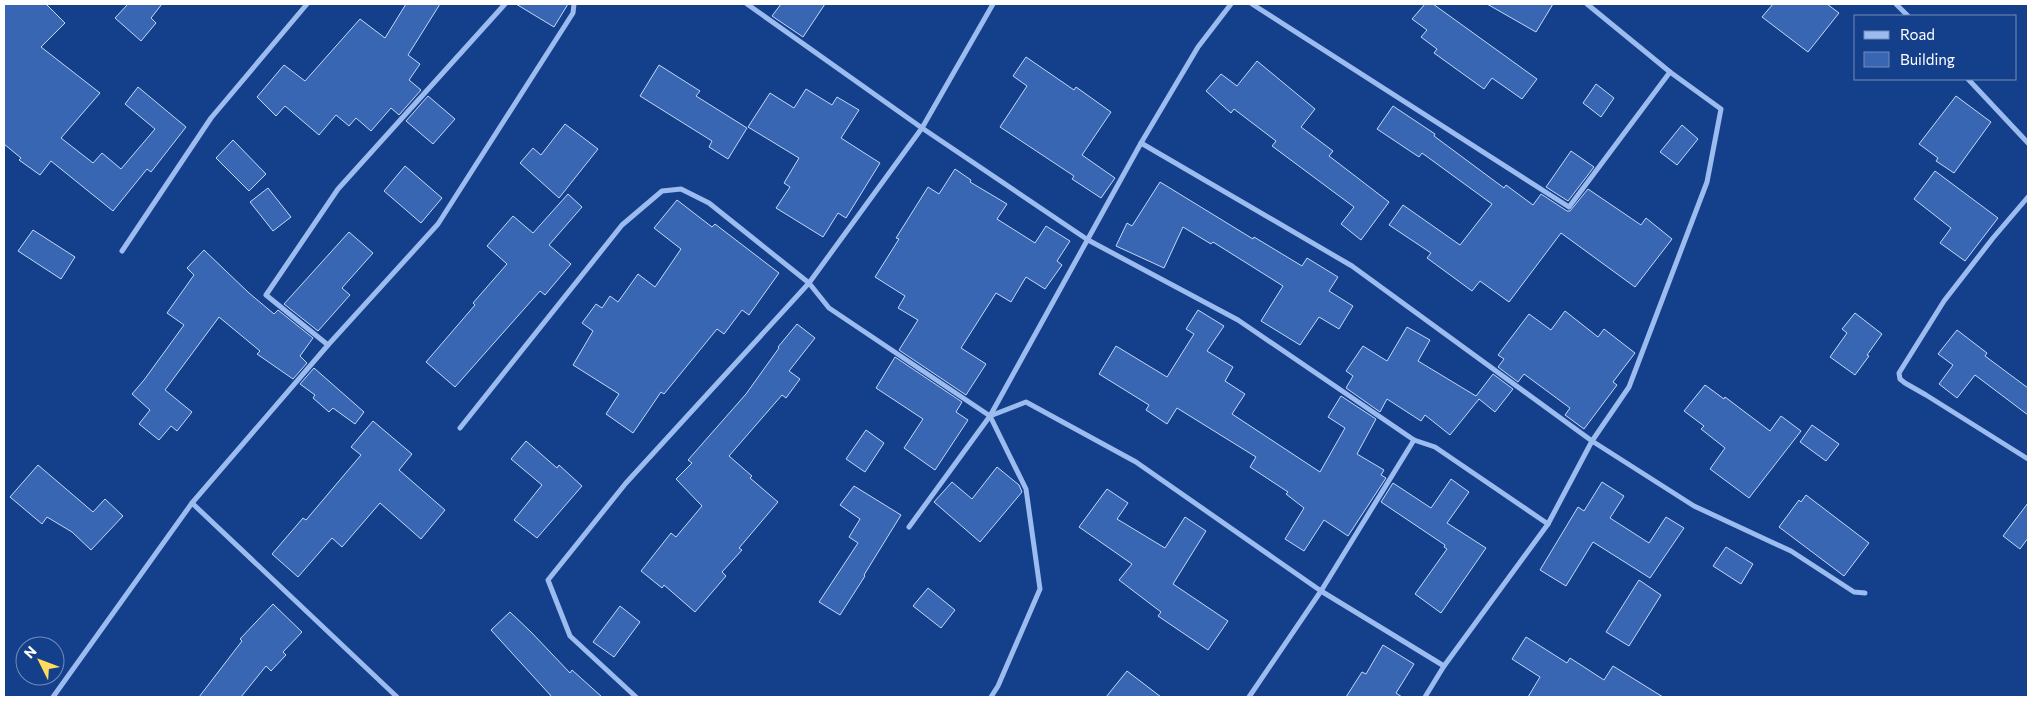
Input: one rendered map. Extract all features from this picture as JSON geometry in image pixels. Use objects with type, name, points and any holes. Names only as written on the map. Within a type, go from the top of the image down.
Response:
[{"type":"street","points":[[122,251],[211,118],[307,4]]},
{"type":"street","points":[[328,345],[266,295],[338,189],[505,4]]},
{"type":"street","points":[[53,697],[192,504],[328,345],[438,224],[573,13],[574,4]]},
{"type":"street","points":[[747,4],[922,128],[1088,240],[1238,320],[1414,440],[1436,447],[1548,524]]},
{"type":"street","points":[[636,697],[570,636],[548,580],[626,483],[809,283],[922,128],[993,4]]},
{"type":"street","points":[[908,527],[990,416],[1141,143],[1198,47],[1231,4]]},
{"type":"street","points":[[1252,4],[1569,207],[1670,72]]},
{"type":"street","points":[[1425,697],[1444,666],[1548,524],[1592,441],[1629,387],[1707,182],[1721,109],[1670,72],[1587,4]]},
{"type":"street","points":[[1896,4],[1907,15]]},
{"type":"street","points":[[1969,80],[2028,143]]},
{"type":"street","points":[[1141,143],[1352,266],[1592,441],[1694,506],[1791,551],[1854,592],[1865,593]]},
{"type":"street","points":[[460,428],[622,225],[662,190],[681,189],[709,203],[809,283],[829,308],[990,416],[1026,489],[1040,589],[998,686],[991,697]]},
{"type":"street","points":[[2028,197],[1944,301],[1899,373],[1900,379],[1905,383],[2028,459]]},
{"type":"street","points":[[990,416],[1026,402],[1136,462],[1321,591],[1444,666]]},
{"type":"street","points":[[1249,697],[1321,591],[1414,440]]},
{"type":"street","points":[[192,504],[397,697]]},
{"type":"building","points":[[4,4],[46,4],[65,23],[41,47],[100,93],[61,138],[93,163],[102,153],[121,169],[155,129],[125,104],[138,87],[186,127],[151,172],[147,169],[113,211],[51,161],[40,175],[19,160],[21,158],[4,144]]},
{"type":"building","points":[[128,4],[162,4],[151,18],[156,23],[141,41],[115,18]]},
{"type":"building","points":[[406,4],[440,4],[408,55],[420,64],[409,80],[421,90],[399,115],[391,108],[371,131],[356,118],[349,126],[336,115],[319,135],[285,106],[276,116],[257,97],[284,65],[305,81],[360,19],[385,38]]},
{"type":"building","points":[[516,4],[568,4],[554,27]]},
{"type":"building","points":[[781,4],[825,4],[803,37],[772,16]]},
{"type":"building","points":[[1425,4],[1433,4],[1537,79],[1522,99],[1492,78],[1484,89],[1434,53],[1437,49],[1421,37],[1427,30],[1412,19]]},
{"type":"building","points":[[1487,4],[1553,4],[1536,32]]},
{"type":"building","points":[[1773,4],[1827,4],[1839,13],[1808,52],[1762,17]]},
{"type":"building","points":[[1026,57],[1074,90],[1076,87],[1111,112],[1082,155],[1115,178],[1101,198],[1072,179],[1074,176],[1000,127],[1027,86],[1013,76]]},
{"type":"building","points":[[1257,61],[1315,109],[1301,127],[1333,151],[1329,156],[1389,202],[1361,240],[1341,224],[1354,207],[1272,146],[1276,141],[1234,109],[1231,113],[1206,91],[1221,74],[1237,86]]},
{"type":"building","points":[[659,65],[700,91],[696,96],[747,128],[728,159],[709,147],[712,141],[640,96]]},
{"type":"building","points":[[1596,84],[1614,98],[1601,117],[1583,103]]},
{"type":"building","points":[[806,89],[832,105],[837,97],[859,110],[841,138],[880,163],[846,218],[838,213],[823,237],[776,208],[790,187],[784,183],[799,158],[748,127],[770,93],[794,108]]},
{"type":"building","points":[[428,96],[455,119],[433,144],[406,121]]},
{"type":"building","points":[[1956,96],[1991,122],[1954,173],[1936,161],[1938,158],[1919,144]]},
{"type":"building","points":[[1393,106],[1435,134],[1434,136],[1504,188],[1506,185],[1533,205],[1541,194],[1567,211],[1570,211],[1588,189],[1641,225],[1646,218],[1672,239],[1635,287],[1561,233],[1509,302],[1480,281],[1472,291],[1427,258],[1431,253],[1389,225],[1403,205],[1460,245],[1492,204],[1422,153],[1419,157],[1377,129]]},
{"type":"building","points":[[565,124],[598,149],[559,198],[520,163],[533,148],[541,155]]},
{"type":"building","points":[[1682,125],[1698,139],[1677,165],[1660,152]]},
{"type":"building","points":[[233,140],[266,174],[249,191],[216,158]]},
{"type":"building","points":[[1571,151],[1594,167],[1568,201],[1546,187]]},
{"type":"building","points":[[405,166],[442,198],[421,223],[384,191]]},
{"type":"building","points":[[955,169],[971,180],[970,182],[1007,204],[997,219],[1035,243],[1046,226],[1070,241],[1057,261],[1062,265],[1045,289],[1026,277],[1011,302],[996,293],[961,348],[986,364],[966,395],[899,350],[918,320],[898,308],[905,296],[875,277],[899,239],[896,238],[928,187],[939,194]]},
{"type":"building","points":[[1935,171],[1998,218],[1965,261],[1940,243],[1951,228],[1914,199]]},
{"type":"building","points":[[1160,182],[1253,239],[1254,237],[1302,266],[1307,258],[1338,277],[1329,291],[1353,306],[1339,329],[1319,317],[1300,345],[1261,321],[1283,286],[1213,242],[1211,244],[1183,227],[1164,268],[1116,246],[1127,223],[1132,226]]},
{"type":"building","points":[[268,188],[291,217],[273,231],[250,202]]},
{"type":"building","points":[[568,194],[582,207],[549,245],[571,264],[545,295],[540,291],[455,387],[426,362],[507,264],[487,246],[513,216],[533,233]]},
{"type":"building","points":[[677,200],[712,227],[715,224],[779,273],[749,315],[742,310],[724,334],[717,329],[664,394],[661,392],[633,433],[606,414],[619,394],[573,365],[593,331],[582,323],[596,304],[602,308],[610,296],[618,302],[638,274],[655,287],[681,249],[654,228]]},
{"type":"building","points":[[33,230],[75,257],[61,279],[18,251]]},
{"type":"building","points":[[349,232],[373,253],[342,288],[350,295],[318,331],[284,304]]},
{"type":"building","points":[[204,250],[274,314],[278,310],[313,338],[300,356],[307,363],[293,379],[257,354],[260,351],[219,317],[165,390],[192,412],[177,431],[171,426],[159,440],[139,424],[150,410],[132,394],[184,325],[167,313],[194,275],[187,268]]},
{"type":"building","points":[[1198,310],[1224,326],[1207,351],[1233,367],[1225,381],[1245,394],[1232,414],[1320,472],[1345,428],[1328,417],[1341,396],[1376,419],[1357,454],[1384,470],[1381,475],[1386,478],[1348,536],[1324,520],[1304,551],[1285,539],[1304,508],[1286,494],[1288,492],[1250,467],[1256,457],[1177,408],[1167,424],[1146,410],[1149,405],[1099,374],[1116,346],[1167,377],[1194,334],[1186,329]]},
{"type":"building","points":[[1565,311],[1598,337],[1604,329],[1635,353],[1613,382],[1617,385],[1584,429],[1565,415],[1570,408],[1524,374],[1518,382],[1498,367],[1504,359],[1498,355],[1529,314],[1551,330]]},
{"type":"building","points":[[1855,313],[1882,334],[1855,375],[1830,357],[1847,333],[1842,329]]},
{"type":"building","points":[[797,324],[815,338],[789,371],[800,379],[786,398],[782,395],[729,456],[752,476],[750,478],[778,502],[739,548],[742,550],[722,572],[726,576],[695,612],[664,585],[662,588],[641,571],[671,533],[676,537],[702,506],[676,479],[692,463],[688,460],[746,394],[778,347]]},
{"type":"building","points":[[1407,327],[1430,340],[1418,361],[1476,396],[1493,374],[1513,389],[1495,412],[1479,399],[1450,435],[1425,415],[1421,421],[1387,399],[1380,412],[1346,388],[1353,376],[1346,371],[1363,346],[1387,361]]},
{"type":"building","points":[[1957,330],[1987,353],[1985,356],[2028,388],[2028,415],[1975,375],[1957,398],[1939,384],[1953,365],[1938,354]]},
{"type":"building","points":[[895,357],[962,402],[956,412],[968,420],[935,470],[904,448],[923,419],[876,388]]},
{"type":"building","points":[[314,368],[364,412],[355,424],[333,408],[329,412],[313,398],[315,395],[300,384]]},
{"type":"building","points":[[1705,385],[1724,399],[1725,397],[1770,431],[1781,416],[1801,431],[1749,498],[1710,469],[1725,448],[1701,429],[1704,426],[1684,411]]},
{"type":"building","points":[[373,421],[412,454],[399,470],[445,510],[421,539],[380,503],[342,547],[332,538],[298,577],[272,554],[303,518],[306,520],[361,455],[351,447]]},
{"type":"building","points":[[1812,425],[1839,444],[1826,461],[1800,442]]},
{"type":"building","points":[[866,430],[884,443],[865,472],[846,459]]},
{"type":"building","points":[[526,441],[557,468],[559,465],[582,486],[537,538],[514,520],[542,485],[511,459]]},
{"type":"building","points":[[38,465],[93,512],[105,499],[123,516],[91,550],[72,532],[47,517],[42,524],[10,497]]},
{"type":"building","points":[[997,467],[1019,485],[1022,492],[980,542],[934,502],[952,482],[972,499]]},
{"type":"building","points":[[1451,479],[1469,492],[1447,523],[1486,548],[1441,613],[1415,594],[1447,549],[1444,547],[1445,545],[1381,502],[1393,483],[1431,508]]},
{"type":"building","points":[[1602,482],[1624,496],[1610,518],[1649,543],[1666,517],[1684,528],[1650,578],[1593,542],[1566,586],[1540,570],[1578,507],[1584,511]]},
{"type":"building","points":[[854,486],[901,515],[840,615],[819,602],[858,543],[849,537],[860,519],[840,505]]},
{"type":"building","points":[[1107,489],[1128,503],[1117,519],[1165,548],[1185,517],[1206,531],[1173,584],[1228,621],[1208,650],[1158,616],[1161,612],[1119,580],[1132,564],[1079,527]]},
{"type":"building","points":[[1806,495],[1869,543],[1844,576],[1779,527],[1799,500],[1801,502]]},
{"type":"building","points":[[2028,503],[2028,538],[2020,549],[2003,536]]},
{"type":"building","points":[[1726,547],[1753,564],[1741,584],[1713,566]]},
{"type":"building","points":[[1639,580],[1661,595],[1629,646],[1606,632]]},
{"type":"building","points":[[928,588],[955,610],[941,628],[913,606]]},
{"type":"building","points":[[273,604],[302,632],[283,652],[286,655],[271,671],[266,666],[241,697],[199,697],[242,641],[240,639]]},
{"type":"building","points":[[620,606],[640,622],[614,657],[593,642]]},
{"type":"building","points":[[510,612],[570,673],[572,670],[602,697],[552,697],[491,630]]},
{"type":"building","points":[[1526,637],[1567,663],[1570,658],[1604,680],[1613,666],[1663,697],[1528,697],[1540,677],[1512,659]]},
{"type":"building","points":[[1383,645],[1414,664],[1396,693],[1402,697],[1346,697],[1362,672],[1366,674]]},
{"type":"building","points":[[1127,671],[1161,697],[1106,697]]}]
